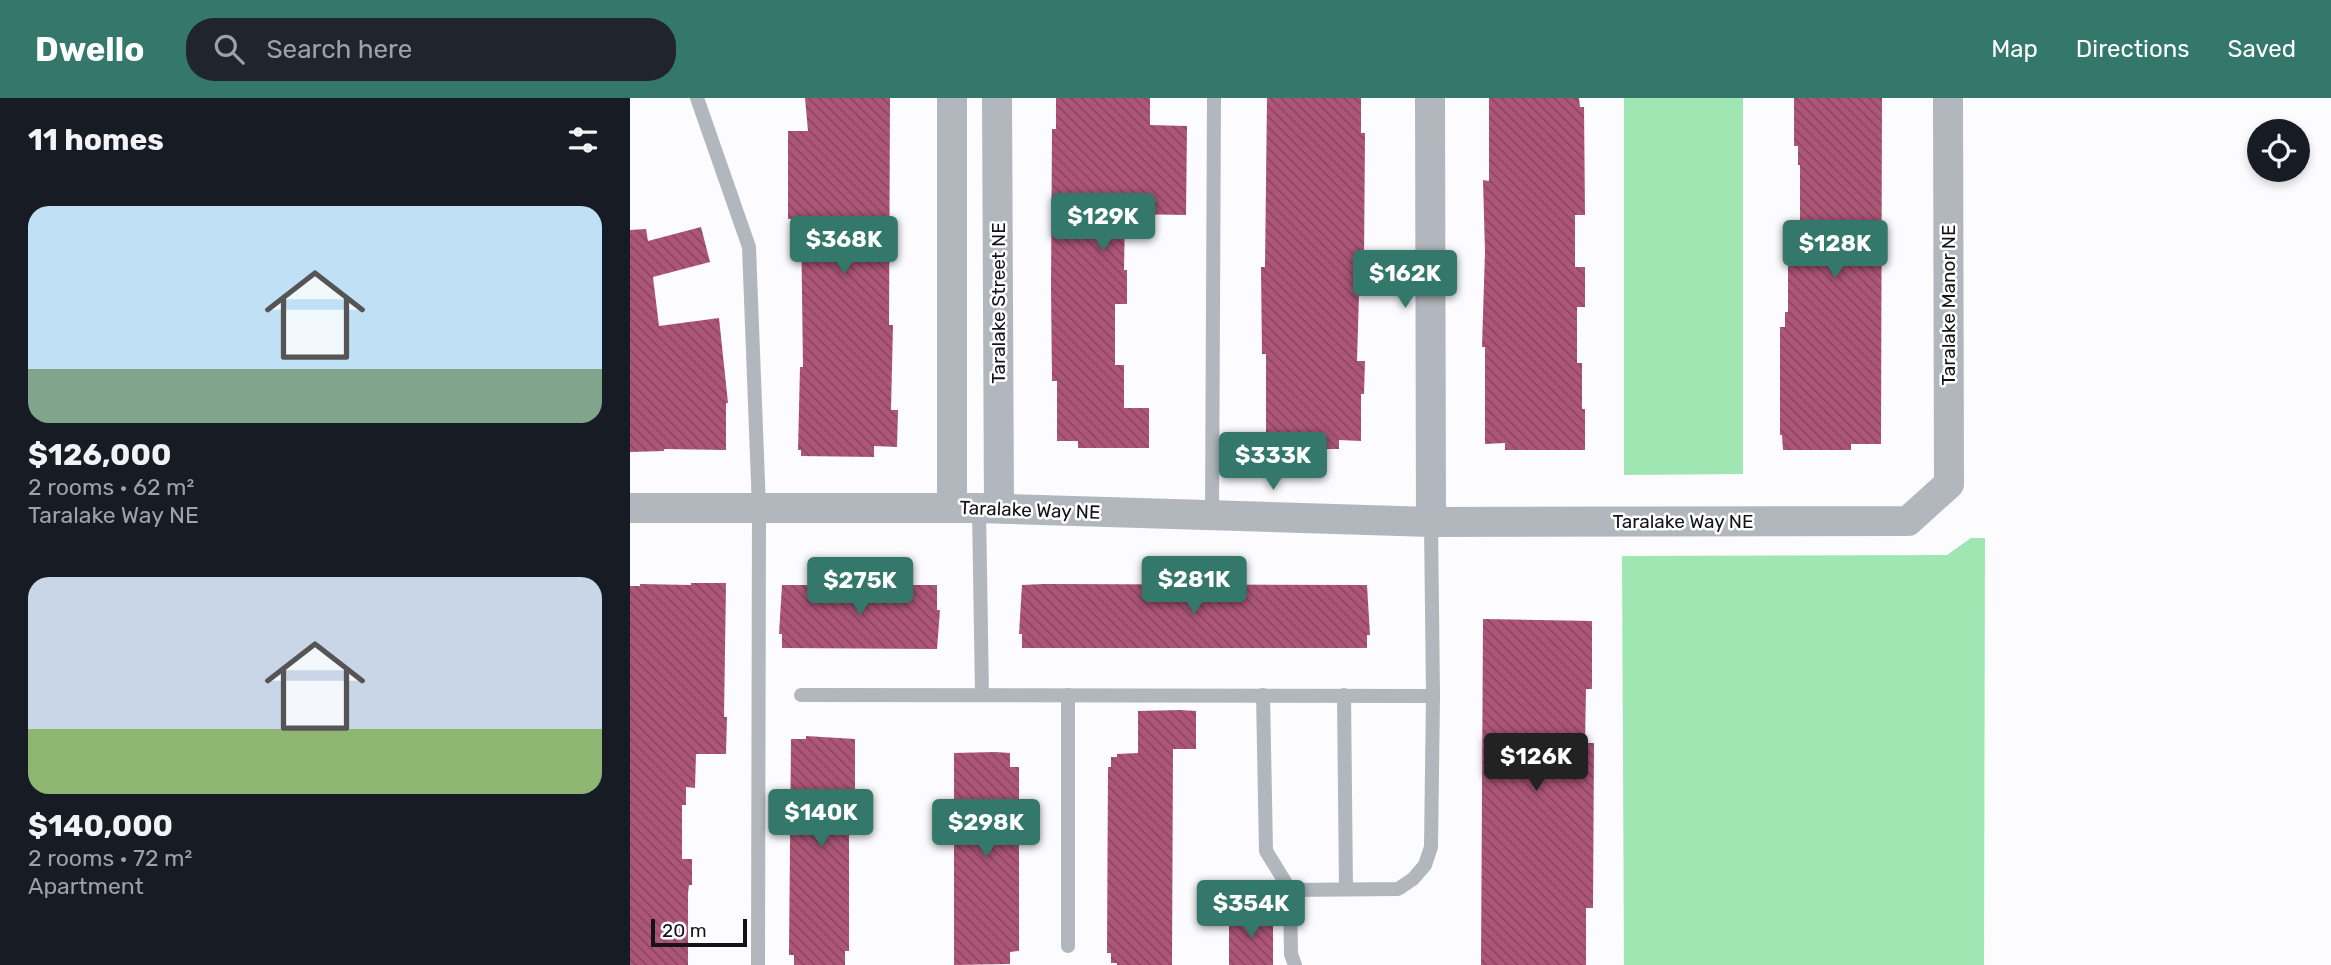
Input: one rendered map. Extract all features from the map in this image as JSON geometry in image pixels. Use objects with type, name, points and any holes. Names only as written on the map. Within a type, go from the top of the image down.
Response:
[{"type":"street","points":[[953,98],[977,508]]},
{"type":"street","name":"Taralake Street NE","points":[[977,508],[997,98]]},
{"type":"street","points":[[1430,98],[1431,522]]},
{"type":"street","name":"Taralake Manor NE","points":[[1928,503],[1949,484],[1948,98]]},
{"type":"street","name":"Taralake Way NE","points":[[630,508],[977,508],[1431,522],[1908,520],[1928,503]]},
{"type":"lane","points":[[697,98],[749,247],[759,508],[758,965]]},
{"type":"lane","points":[[1212,516],[1214,98]]},
{"type":"lane","points":[[977,508],[982,695]]},
{"type":"lane","points":[[1290,890],[1398,889],[1413,879],[1425,865],[1431,847],[1431,522]]},
{"type":"lane","points":[[801,695],[1433,696]]},
{"type":"lane","points":[[1068,695],[1068,946]]},
{"type":"lane","points":[[1262,695],[1266,851],[1290,890],[1291,954],[1295,965]]},
{"type":"lane","points":[[1343,695],[1346,889]]},
{"type":"green space","points":[[1624,98],[1743,98],[1743,474],[1624,475]]},
{"type":"green space","points":[[1971,538],[1985,538],[1984,965],[1624,965],[1622,556],[1947,555]]},
{"type":"building","points":[[805,98],[890,98],[889,325],[893,325],[891,410],[898,410],[897,447],[874,446],[874,457],[801,456],[801,450],[798,450],[800,367],[803,367],[801,219],[788,219],[788,131],[808,131]]},
{"type":"building","points":[[1056,98],[1150,98],[1150,125],[1187,126],[1186,215],[1125,214],[1124,270],[1127,270],[1127,304],[1115,304],[1115,365],[1124,365],[1124,408],[1149,408],[1149,448],[1078,448],[1078,441],[1057,441],[1057,381],[1052,381],[1051,286],[1052,129],[1056,129]]},
{"type":"building","points":[[1267,98],[1361,98],[1361,133],[1365,133],[1364,260],[1360,260],[1357,361],[1365,361],[1364,394],[1361,394],[1361,441],[1339,440],[1339,449],[1266,449],[1266,354],[1262,354],[1261,267],[1265,267]]},
{"type":"building","points":[[1489,98],[1579,98],[1580,107],[1584,107],[1585,215],[1575,215],[1575,267],[1585,267],[1585,307],[1577,307],[1577,363],[1582,363],[1585,450],[1505,450],[1505,443],[1485,444],[1485,347],[1482,347],[1485,252],[1483,180],[1489,181]]},
{"type":"building","points":[[1794,98],[1882,98],[1881,444],[1851,444],[1851,450],[1783,450],[1780,435],[1780,327],[1785,327],[1785,312],[1788,312],[1788,266],[1799,266],[1800,165],[1798,146],[1794,146]]},
{"type":"building","points":[[701,227],[710,262],[653,277],[659,326],[719,318],[728,403],[726,450],[664,449],[630,452],[630,230],[646,229],[648,241]]},
{"type":"building","points":[[726,583],[726,754],[696,754],[695,788],[686,787],[686,805],[682,805],[682,859],[692,859],[692,885],[689,885],[688,893],[688,965],[630,965],[630,586]]},
{"type":"building","points":[[782,585],[937,585],[937,610],[940,610],[937,649],[782,648],[782,634],[779,634]]},
{"type":"building","points":[[1022,585],[1367,585],[1370,635],[1367,635],[1367,648],[1022,648],[1022,634],[1019,634]]},
{"type":"building","points":[[1483,619],[1592,621],[1592,689],[1586,689],[1585,743],[1594,743],[1593,908],[1586,908],[1586,965],[1481,965]]},
{"type":"building","points":[[1138,711],[1196,711],[1196,749],[1173,749],[1172,965],[1117,965],[1111,963],[1111,953],[1107,953],[1108,767],[1111,767],[1111,757],[1117,757],[1117,754],[1138,753]]},
{"type":"building","points":[[806,736],[855,739],[855,832],[849,832],[849,951],[845,951],[845,965],[794,965],[794,955],[789,955],[791,739],[806,739]]},
{"type":"building","points":[[954,753],[1010,753],[1010,767],[1019,767],[1019,951],[1010,952],[1010,964],[954,965]]},
{"type":"building","points":[[1229,916],[1273,916],[1273,965],[1229,965]]}]
